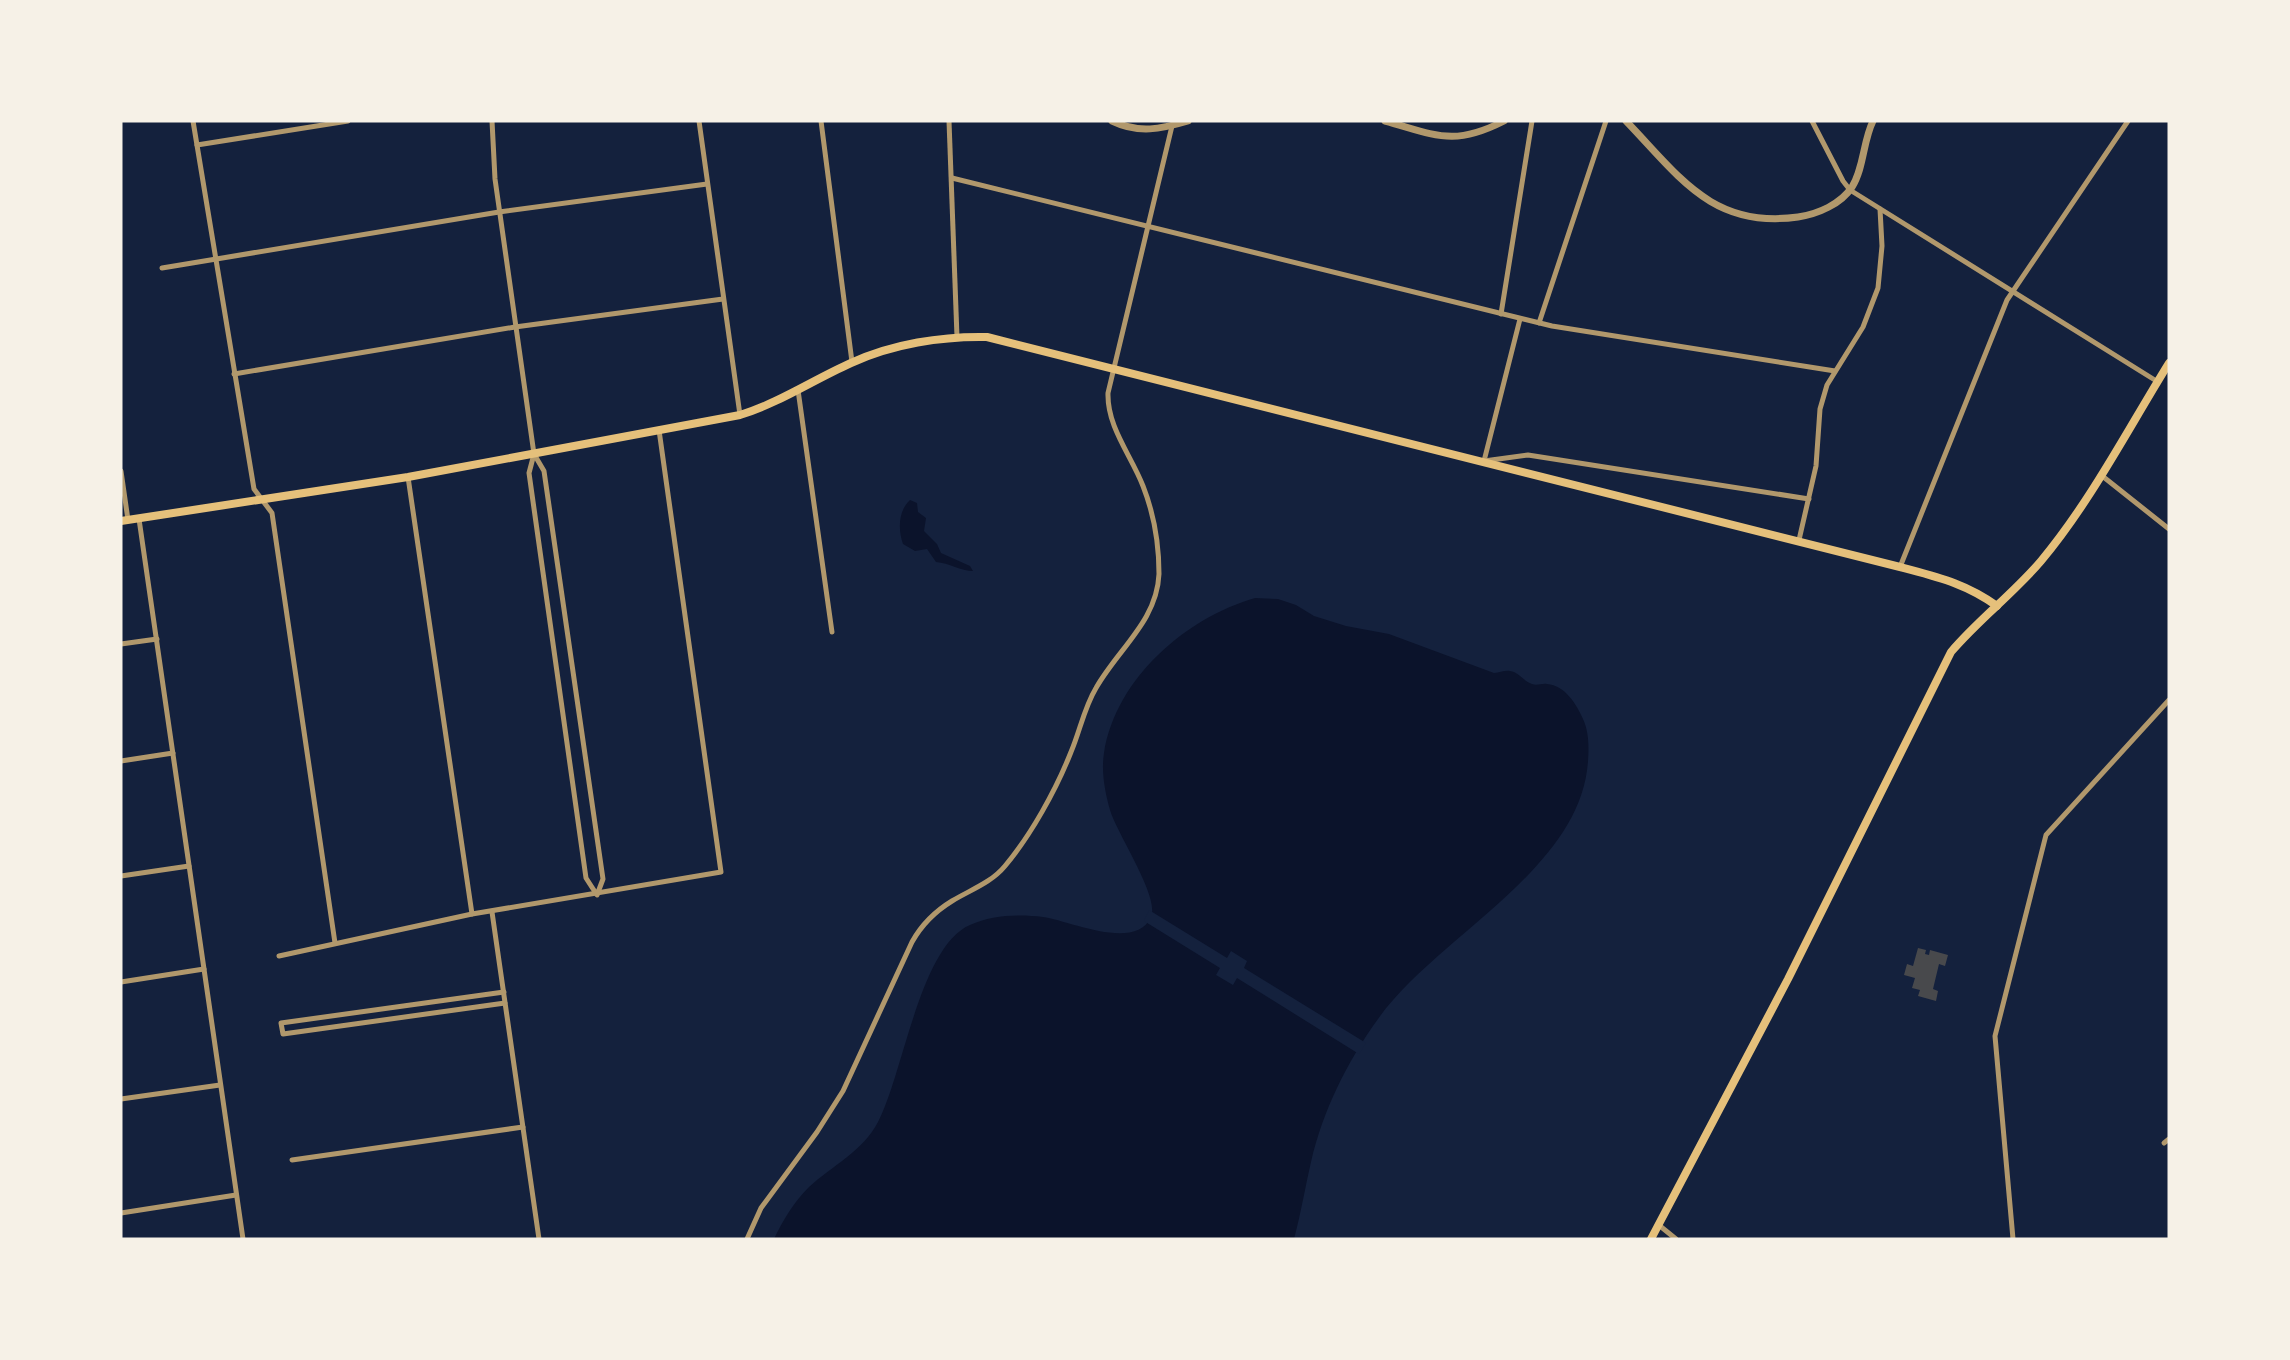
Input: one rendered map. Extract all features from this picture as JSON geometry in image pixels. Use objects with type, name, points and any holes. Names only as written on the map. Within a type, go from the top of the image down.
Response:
[{"type":"main road","points":[[125,521],[408,477],[740,415],[766,406],[852,362],[908,345],[957,337],[987,337],[1799,540],[1959,584],[1976,591],[1997,606]]},
{"type":"main road","points":[[1651,1239],[1792,971],[1939,671],[1969,630],[2022,582],[2053,545],[2101,475],[2169,363]]},
{"type":"street","points":[[193,121],[254,489],[272,513],[335,943]]},
{"type":"street","points":[[197,145],[348,121]]},
{"type":"street","points":[[492,121],[499,212],[515,327],[534,454],[544,471],[603,879],[597,895]]},
{"type":"street","points":[[699,121],[740,415]]},
{"type":"street","points":[[821,121],[852,362]]},
{"type":"street","points":[[949,121],[957,337]]},
{"type":"street","points":[[1112,121],[1142,130],[1155,130],[1188,121]]},
{"type":"street","points":[[1385,121],[1408,124],[1440,136],[1455,138],[1504,121]]},
{"type":"street","points":[[1501,314],[1532,121]]},
{"type":"street","points":[[1539,323],[1606,121]]},
{"type":"street","points":[[1626,121],[1693,191],[1732,213],[1762,218],[1805,216],[1831,206],[1850,190],[1856,180],[1873,121]]},
{"type":"street","points":[[1812,121],[1850,190],[2158,382]]},
{"type":"street","points":[[1900,567],[2012,291],[2128,121]]},
{"type":"street","points":[[747,1239],[761,1208],[817,1132],[843,1091],[922,925],[937,911],[988,881],[1004,868],[1058,780],[1095,689],[1142,625],[1153,605],[1159,570],[1155,527],[1143,485],[1111,416],[1108,393],[1172,126]]},
{"type":"street","points":[[952,178],[1520,319],[1835,371]]},
{"type":"street","points":[[162,268],[499,212],[707,184]]},
{"type":"street","points":[[1799,540],[1816,466],[1820,409],[1827,385],[1863,327],[1878,288],[1882,246],[1880,209]]},
{"type":"street","points":[[234,374],[515,327],[723,299]]},
{"type":"street","points":[[1520,319],[1484,461],[1528,454],[1810,499]]},
{"type":"street","points":[[797,390],[832,632]]},
{"type":"street","points":[[279,956],[472,914],[721,872],[659,430]]},
{"type":"street","points":[[534,454],[529,473],[586,878],[597,895]]},
{"type":"street","points":[[121,471],[125,521]]},
{"type":"street","points":[[2101,475],[2169,529]]},
{"type":"street","points":[[408,477],[472,914]]},
{"type":"street","points":[[139,519],[243,1239]]},
{"type":"street","points":[[121,644],[157,639]]},
{"type":"street","points":[[2013,1239],[1995,1036],[2046,835],[2169,700]]},
{"type":"street","points":[[121,761],[173,754]]},
{"type":"street","points":[[121,876],[189,866]]},
{"type":"street","points":[[492,912],[539,1239]]},
{"type":"street","points":[[121,982],[204,969]]},
{"type":"street","points":[[504,992],[281,1023],[283,1034],[505,1003]]},
{"type":"street","points":[[121,1099],[220,1085]]},
{"type":"street","points":[[292,1160],[523,1127]]},
{"type":"street","points":[[121,1213],[236,1195]]},
{"type":"street","points":[[1660,1226],[1676,1239]]},
{"type":"water","points":[[910,500],[917,503],[918,512],[926,518],[924,531],[937,544],[941,553],[970,566],[973,571],[936,562],[927,549],[915,551],[903,544],[900,521]]},
{"type":"water","points":[[1255,598],[1278,599],[1296,605],[1314,616],[1346,626],[1389,634],[1494,673],[1510,671],[1532,684],[1553,685],[1565,692],[1577,708],[1585,724],[1588,740],[1588,761],[1579,800],[1561,836],[1534,869],[1404,989],[1378,1019],[1356,1052],[1337,1087],[1322,1124],[1294,1239],[774,1239],[789,1212],[804,1193],[856,1150],[878,1122],[926,984],[938,958],[953,938],[970,925],[1006,916],[1043,917],[1116,933],[1131,932],[1143,927],[1151,917],[1152,908],[1144,881],[1114,821],[1107,796],[1103,760],[1111,726],[1123,700],[1139,676],[1158,655],[1204,620]]},
{"type":"pier","points":[[1149,910],[1227,958],[1231,951],[1247,961],[1244,968],[1366,1043],[1359,1054],[1237,978],[1233,985],[1216,975],[1220,968],[1144,921]]},
{"type":"building","points":[[1918,948],[1926,950],[1925,954],[1929,955],[1930,950],[1948,955],[1945,966],[1939,964],[1933,989],[1938,991],[1936,1001],[1918,996],[1920,990],[1912,988],[1915,978],[1904,975],[1907,964],[1913,966]]}]
